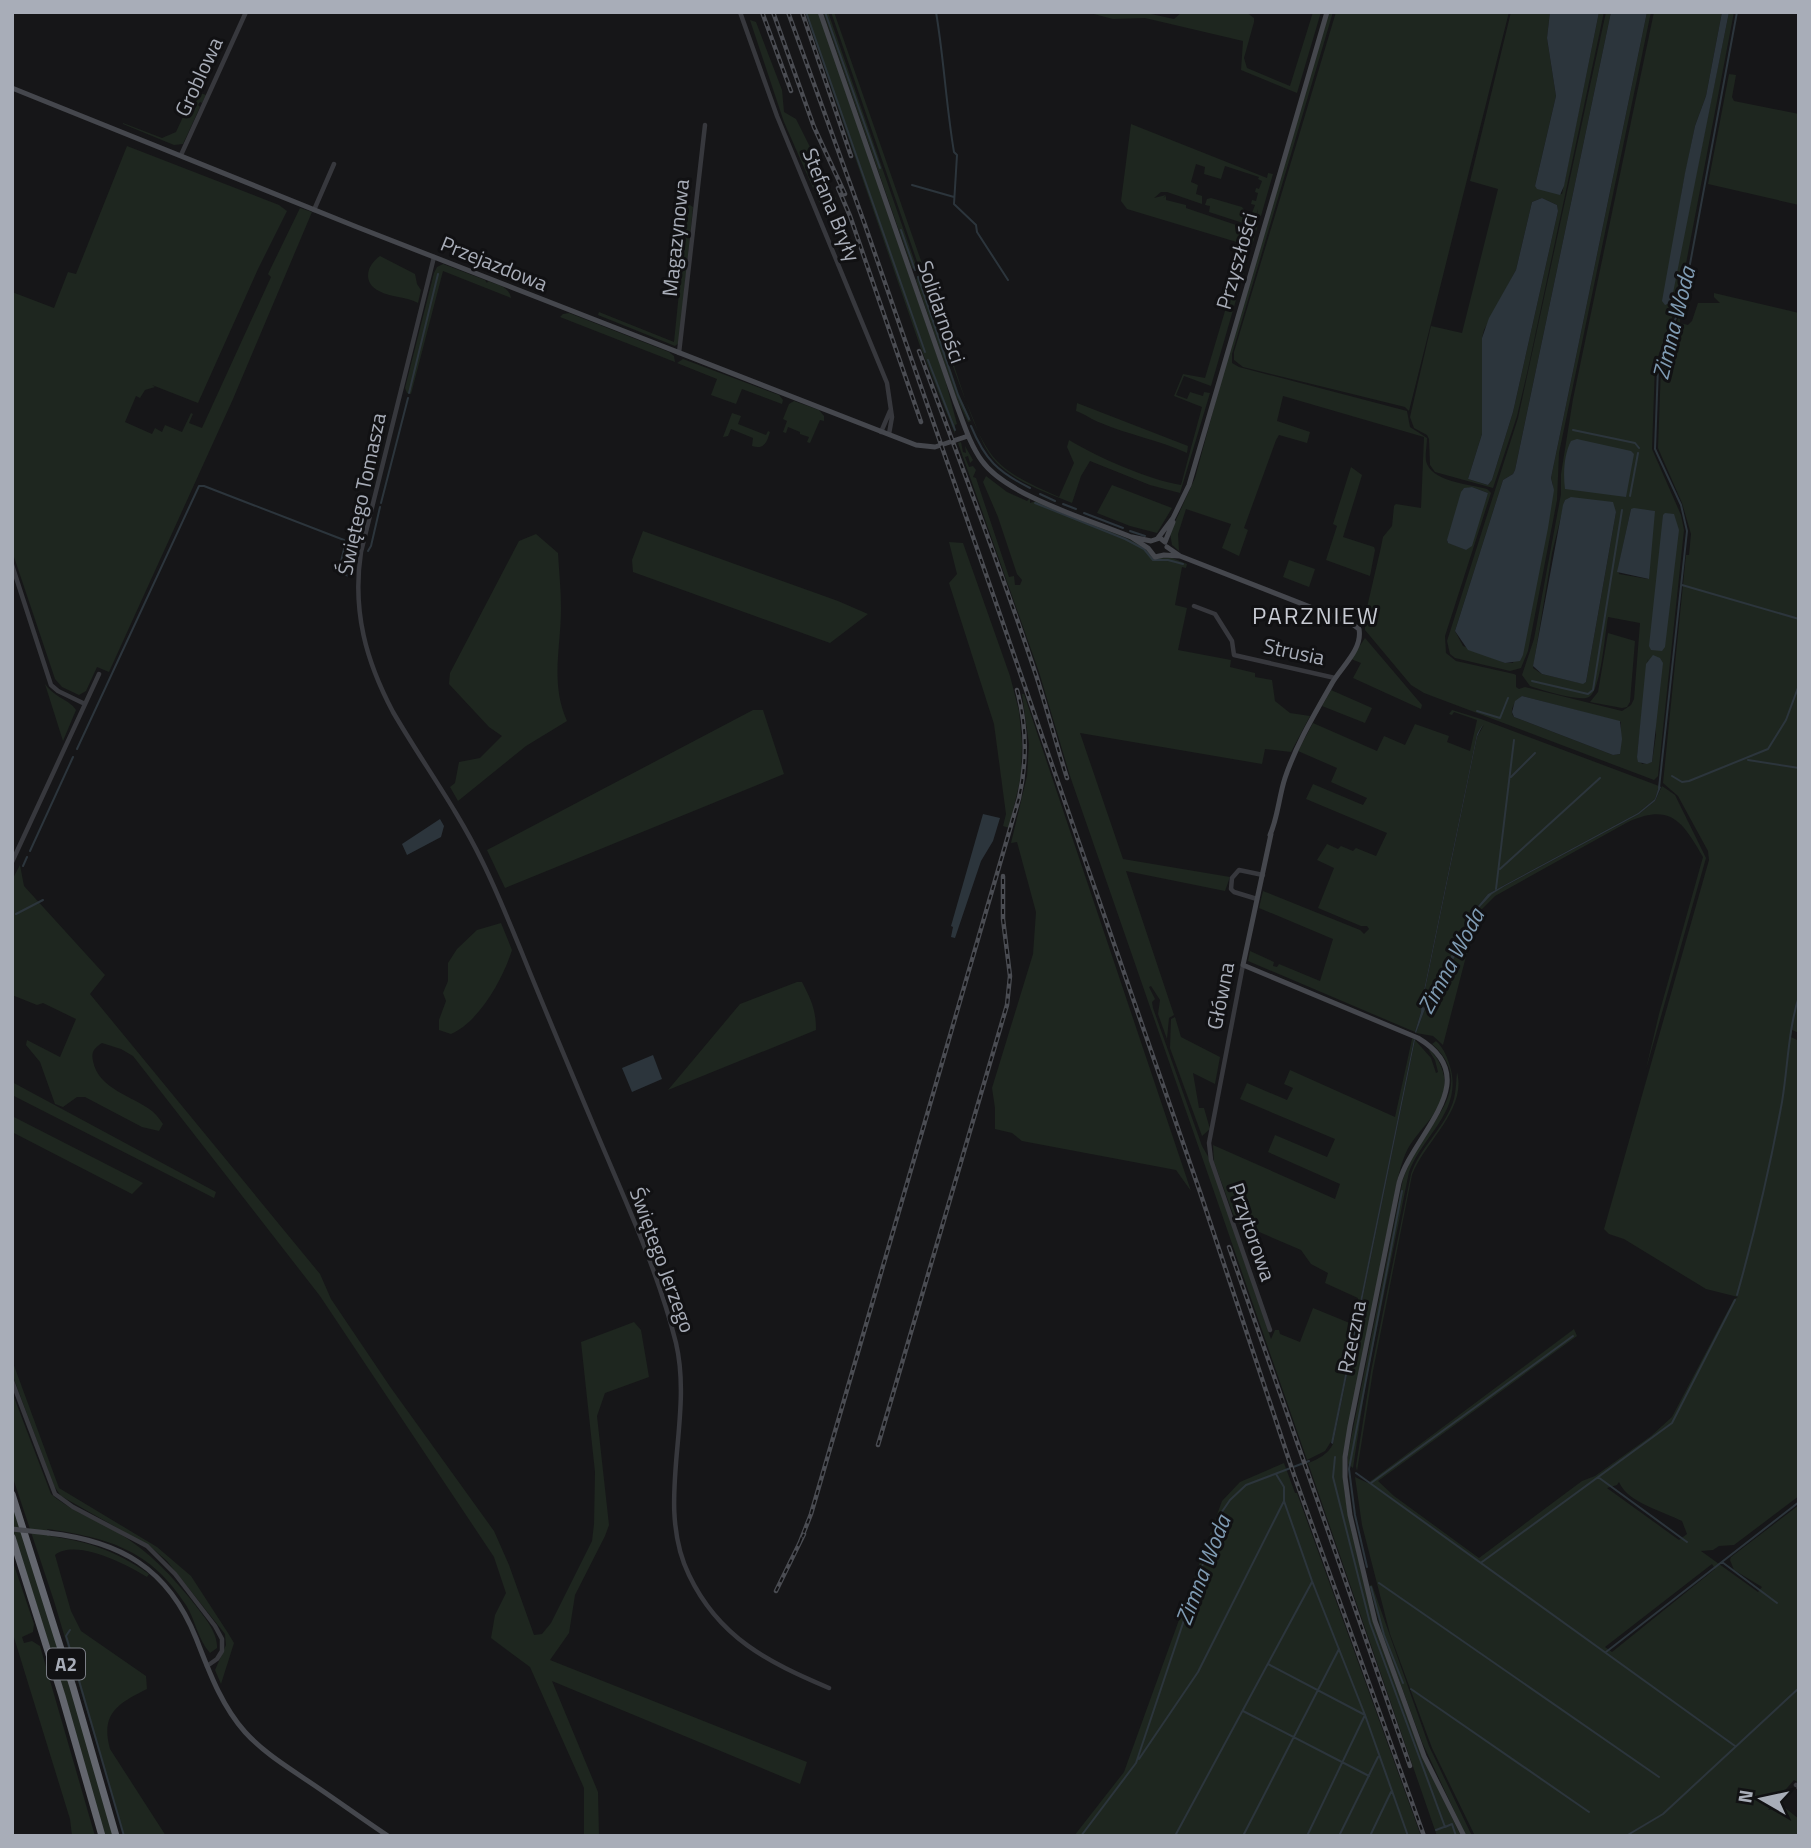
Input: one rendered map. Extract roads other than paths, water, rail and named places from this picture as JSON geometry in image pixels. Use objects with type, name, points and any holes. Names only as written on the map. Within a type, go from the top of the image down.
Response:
[{"type":"highway","name":"A2","points":[[12,1494],[67,1666],[116,1836]]},
{"type":"highway","name":"A2","points":[[12,1537],[102,1836]]},
{"type":"street","name":"Groblowa","points":[[181,155],[246,12]]},
{"type":"street","name":"Stefana Bryły","points":[[740,12],[784,133],[887,383],[892,417],[889,434]]},
{"type":"street","name":"Solidarności","points":[[820,12],[968,436],[982,461],[1004,482],[1131,537],[1148,548],[1154,556],[1164,555]]},
{"type":"street","name":"Przyszłości","points":[[1164,555],[1174,517],[1192,476],[1327,12]]},
{"type":"street","name":"Przejazdowa","points":[[12,88],[314,210],[881,432],[927,447],[968,436]]},
{"type":"street","name":"Magazynowa","points":[[679,353],[705,125]]},
{"type":"street","points":[[314,210],[334,164]]},
{"type":"street","name":"Świętego Tomasza","points":[[434,257],[363,542],[357,586],[365,647],[381,689],[408,739],[471,840]]},
{"type":"street","points":[[881,432],[891,410]]},
{"type":"street","name":"Przyszłości","points":[[1148,548],[1174,517]]},
{"type":"street","name":"Solidarności","points":[[1131,537],[1155,540],[1180,556]]},
{"type":"street","points":[[1164,555],[1180,556]]},
{"type":"street","name":"Główna","points":[[1180,556],[1355,624],[1360,635],[1355,650],[1335,678],[1285,776],[1243,965],[1209,1143]]},
{"type":"street","points":[[12,565],[51,685],[85,704]]},
{"type":"street","name":"Strusia","points":[[1194,606],[1215,614],[1232,641],[1234,656],[1335,678]]},
{"type":"street","points":[[12,862],[99,674]]},
{"type":"street","name":"Świętego Jerzego","points":[[471,840],[494,887],[646,1250],[672,1331],[679,1361],[682,1393],[674,1508],[678,1546],[683,1562],[708,1608],[732,1634],[764,1658],[829,1688]]},
{"type":"street","points":[[1257,899],[1234,892],[1230,884],[1238,870],[1262,875]]},
{"type":"street","name":"Rzeczna","points":[[1243,965],[1415,1036],[1432,1048],[1443,1062],[1447,1076],[1447,1093],[1437,1115],[1410,1154],[1400,1177],[1347,1447],[1345,1477],[1356,1541],[1375,1621],[1424,1756],[1464,1836]]},
{"type":"street","name":"Przytorowa","points":[[1209,1143],[1211,1160],[1270,1330]]},
{"type":"street","points":[[12,1381],[55,1494],[73,1507],[147,1546],[175,1574],[215,1626],[222,1639],[222,1651],[217,1659],[207,1666]]},
{"type":"street","points":[[12,1529],[82,1537],[104,1544],[144,1565],[182,1608],[225,1704],[240,1726],[262,1749],[388,1836]]},
{"type":"water","points":[[1550,12],[1599,12],[1560,195],[1537,189],[1535,186],[1556,96],[1547,38]]},
{"type":"water","points":[[1611,12],[1647,12],[1551,478],[1554,490],[1548,528],[1523,655],[1520,661],[1505,663],[1468,650],[1455,631],[1503,480],[1515,470]]},
{"type":"water","points":[[1722,12],[1729,12],[1672,298],[1670,303],[1665,305],[1662,301],[1685,173],[1695,126],[1706,96]]},
{"type":"water","points":[[1542,198],[1557,205],[1558,211],[1513,412],[1492,480],[1488,485],[1468,479],[1482,434],[1482,338],[1489,318],[1516,270],[1532,202]]},
{"type":"water","points":[[1577,439],[1631,451],[1634,454],[1626,497],[1565,489],[1567,452],[1571,441]]},
{"type":"water","points":[[1472,487],[1488,493],[1472,546],[1466,550],[1448,543],[1447,540],[1461,492],[1464,488]]},
{"type":"water","points":[[1571,497],[1613,502],[1616,512],[1586,682],[1583,684],[1542,674],[1533,666],[1563,505],[1565,500]]},
{"type":"water","points":[[1631,509],[1655,511],[1649,579],[1617,572]]},
{"type":"water","points":[[1665,513],[1674,514],[1679,530],[1665,647],[1662,651],[1651,650],[1649,646]]},
{"type":"water","points":[[1653,655],[1663,663],[1652,762],[1647,764],[1638,762],[1637,757],[1646,664]]},
{"type":"water","points":[[1522,696],[1620,721],[1620,754],[1613,755],[1514,717],[1512,712],[1515,701]]},
{"type":"water","points":[[1483,724],[1477,737],[1423,1008],[1478,906],[1488,894],[1638,813],[1655,799],[1659,786],[1661,787],[1655,801],[1639,814],[1492,894],[1479,908],[1425,1009],[1416,1033],[1477,734]]},
{"type":"water","points":[[983,814],[1000,818],[993,841],[981,861],[955,938],[951,937],[951,926]]},
{"type":"water","points":[[440,819],[444,826],[441,837],[407,855],[402,844]]},
{"type":"water","points":[[1415,1040],[1333,1444],[1331,1443]]},
{"type":"water","points":[[653,1055],[662,1079],[632,1092],[622,1068]]},
{"type":"waterway","points":[[806,12],[925,352]]},
{"type":"waterway","points":[[825,12],[880,168]]},
{"type":"waterway","points":[[936,12],[951,134],[957,155],[954,204],[976,225],[977,232],[1008,280]]},
{"type":"waterway","name":"Zimna Woda","points":[[1659,788],[1687,531],[1681,505],[1655,449],[1658,367],[1687,280],[1737,12]]},
{"type":"waterway","points":[[912,185],[954,197]]},
{"type":"waterway","points":[[901,230],[915,270]]},
{"type":"waterway","points":[[409,393],[438,274]]},
{"type":"waterway","points":[[918,277],[958,395],[969,419]]},
{"type":"waterway","points":[[928,360],[955,430]]},
{"type":"waterway","points":[[381,503],[408,398]]},
{"type":"waterway","points":[[971,426],[994,464],[1030,488]]},
{"type":"waterway","points":[[1573,430],[1635,443],[1639,448]]},
{"type":"waterway","points":[[1630,496],[1638,453]]},
{"type":"waterway","points":[[77,749],[199,486],[344,540],[339,570],[350,576]]},
{"type":"waterway","points":[[1040,494],[1055,501]]},
{"type":"waterway","points":[[1035,503],[1125,539],[1144,549],[1153,560],[1183,564]]},
{"type":"waterway","points":[[1063,504],[1076,509]]},
{"type":"waterway","points":[[368,551],[380,507]]},
{"type":"waterway","points":[[1532,681],[1588,694],[1593,690],[1622,510]]},
{"type":"waterway","points":[[1084,513],[1123,528]]},
{"type":"waterway","points":[[1130,531],[1145,536]]},
{"type":"waterway","points":[[1682,585],[1799,619]]},
{"type":"waterway","points":[[1672,776],[1682,782],[1689,781],[1768,749],[1786,720],[1799,685]]},
{"type":"waterway","points":[[1477,711],[1500,718],[1508,698]]},
{"type":"waterway","points":[[1496,889],[1514,740]]},
{"type":"waterway","points":[[1511,777],[1535,753]]},
{"type":"waterway","points":[[30,851],[73,757]]},
{"type":"waterway","points":[[1748,760],[1799,768]]},
{"type":"waterway","points":[[1500,869],[1600,778]]},
{"type":"waterway","points":[[23,866],[27,857]]},
{"type":"waterway","points":[[16,914],[43,900]]},
{"type":"waterway","points":[[1737,1295],[1772,1151],[1799,996]]},
{"type":"waterway","points":[[1367,1567],[1355,1515],[1349,1469],[1402,1191]]},
{"type":"waterway","points":[[1482,1562],[1672,1423],[1735,1300]]},
{"type":"waterway","points":[[1371,1483],[1573,1336]]},
{"type":"waterway","points":[[1335,1457],[1333,1477],[1370,1623],[1445,1827],[1452,1824],[1456,1836]]},
{"type":"waterway","name":"Zimna Woda","points":[[1081,1836],[1136,1763],[1219,1516],[1230,1500],[1246,1485],[1309,1461]]},
{"type":"waterway","points":[[1356,1473],[1735,1746]]},
{"type":"waterway","points":[[1139,1759],[1198,1672],[1284,1501],[1284,1487],[1276,1474]]},
{"type":"waterway","points":[[1598,1477],[1687,1542]]},
{"type":"waterway","points":[[1284,1501],[1408,1836]]},
{"type":"waterway","points":[[1606,1652],[1799,1502]]},
{"type":"waterway","points":[[1722,1562],[1777,1603]]},
{"type":"waterway","points":[[1175,1836],[1312,1582]]},
{"type":"waterway","points":[[1379,1583],[1659,1777]]},
{"type":"waterway","points":[[1371,1587],[1384,1635],[1403,1683]]},
{"type":"waterway","points":[[70,1630],[66,1636],[124,1836]]},
{"type":"waterway","points":[[1243,1836],[1339,1649]]},
{"type":"waterway","points":[[1268,1664],[1365,1715],[1307,1836]]},
{"type":"waterway","points":[[1626,1836],[1663,1814],[1799,1688]]},
{"type":"waterway","points":[[1411,1689],[1589,1812]]},
{"type":"waterway","points":[[1243,1711],[1369,1776]]},
{"type":"waterway","points":[[1339,1836],[1378,1757]]},
{"type":"waterway","points":[[1370,1836],[1391,1792]]},
{"type":"waterway","points":[[1436,1830],[1444,1827]]},
{"type":"railway","points":[[762,12],[791,91]]},
{"type":"railway","points":[[773,12],[814,127],[845,194]]},
{"type":"railway","points":[[788,12],[865,225],[1200,1192],[1294,1475],[1424,1836]]},
{"type":"railway","points":[[802,12],[851,156]]},
{"type":"railway","points":[[838,188],[921,422]]},
{"type":"railway","points":[[919,351],[1022,634],[1067,778]]},
{"type":"railway","points":[[800,1542],[811,1514],[1019,798],[1025,744],[1017,690]]},
{"type":"railway","points":[[878,1445],[1007,1005],[1010,976],[1003,919],[1003,876]]},
{"type":"railway","points":[[1229,1247],[1410,1766]]},
{"type":"railway","points":[[776,1591],[804,1534]]},
{"type":"district","name":"PARZNIEW","points":[[1316,616]]}]
